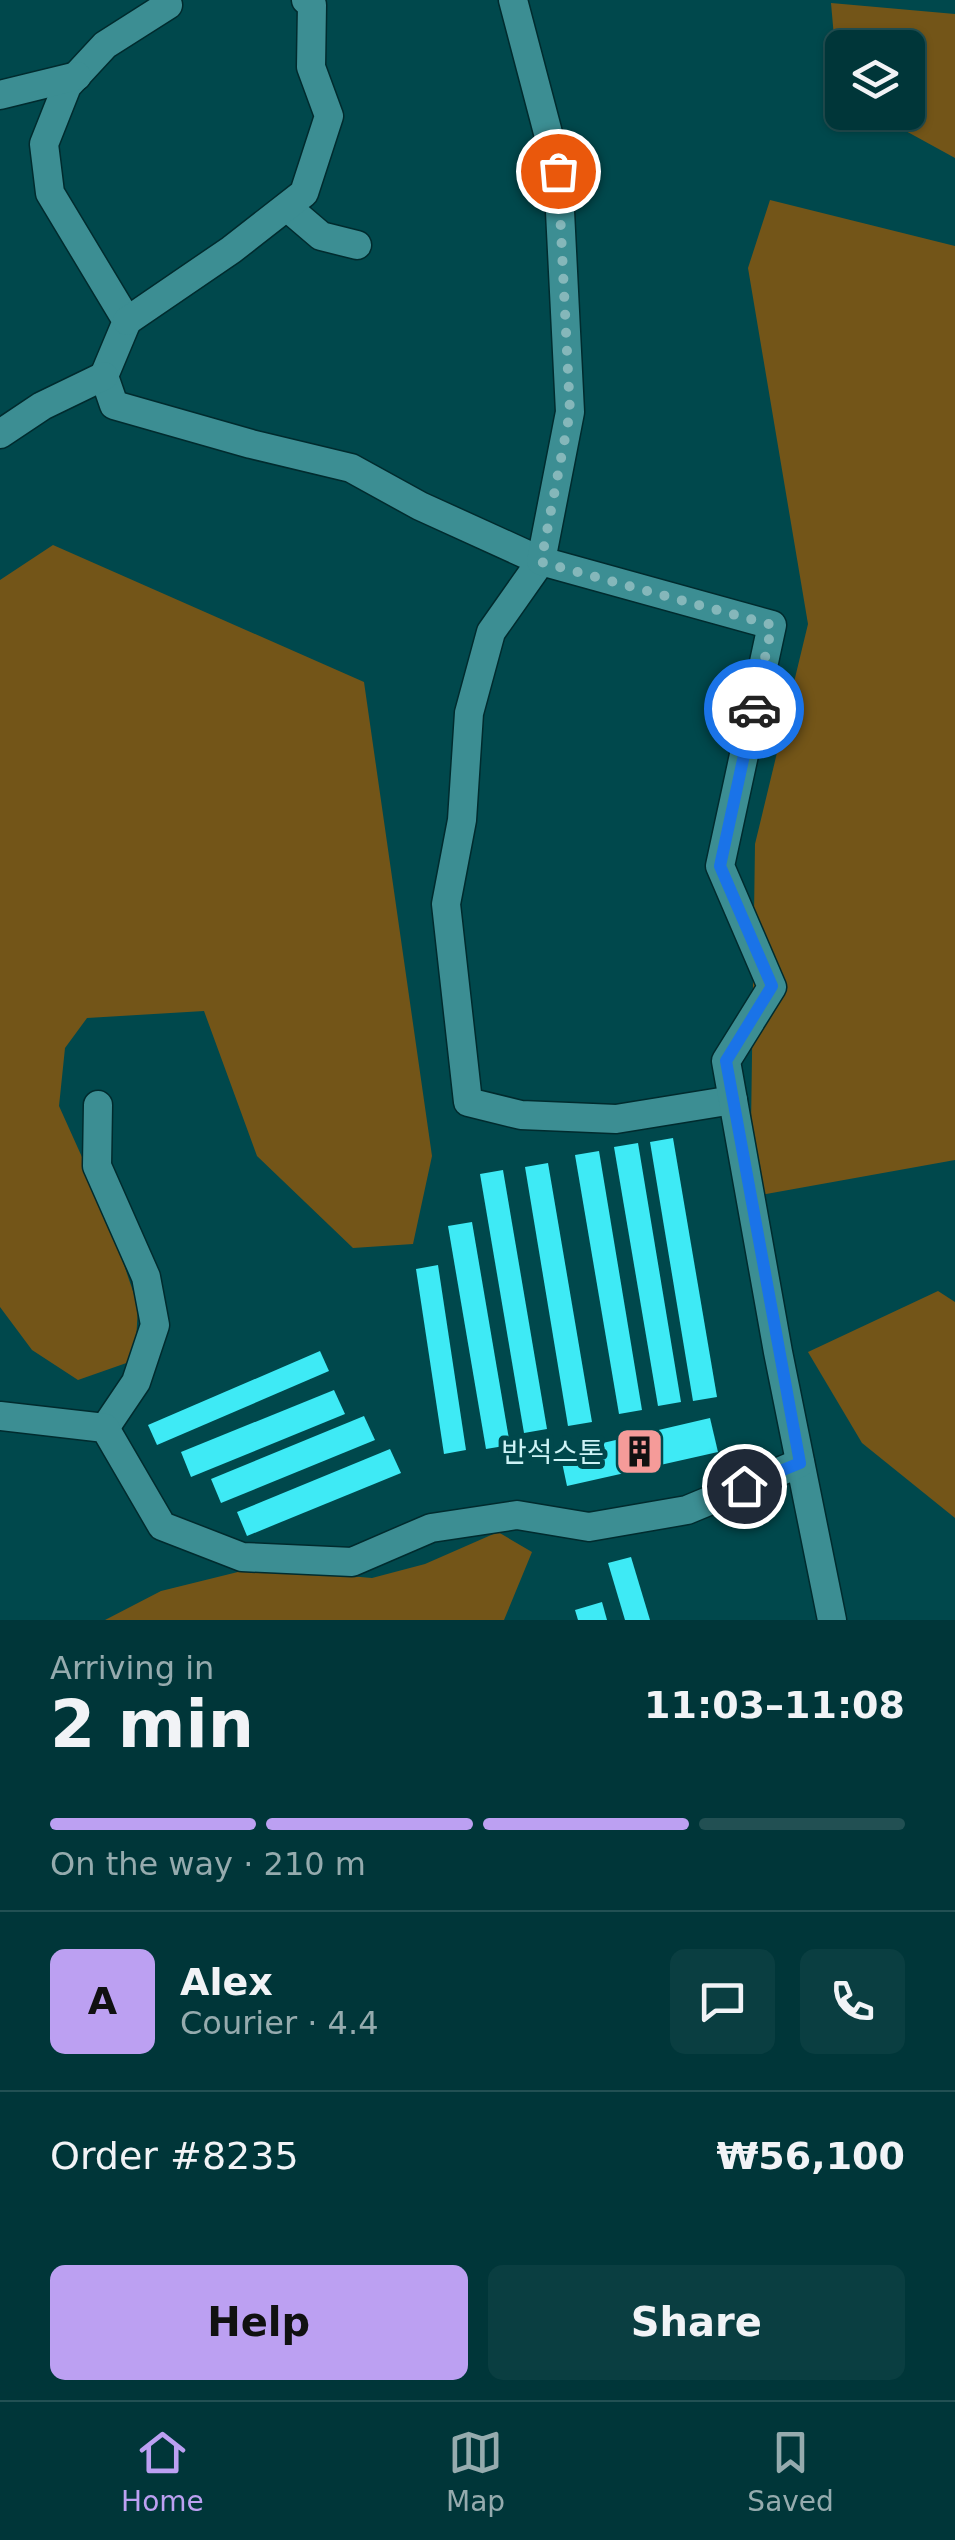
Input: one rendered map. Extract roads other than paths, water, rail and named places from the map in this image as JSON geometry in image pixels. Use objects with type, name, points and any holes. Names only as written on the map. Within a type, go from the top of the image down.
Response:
[{"type":"street","points":[[514,0],[558,171],[570,412],[541,562],[491,632],[469,713],[462,820],[446,904],[468,1102],[521,1115],[616,1119],[733,1100]]},
{"type":"street","points":[[127,321],[50,193],[44,144],[67,86],[105,45],[173,2]]},
{"type":"street","points":[[0,434],[42,406],[104,376],[127,321],[231,250],[304,193],[329,116],[311,66],[317,2]]},
{"type":"street","points":[[0,95],[77,76]]},
{"type":"street","points":[[287,207],[321,236],[357,245]]},
{"type":"street","points":[[104,376],[114,405],[350,468],[420,506],[541,562],[772,625],[720,866],[772,986],[726,1061],[832,1620]]},
{"type":"street","points":[[98,1104],[97,1166],[146,1278],[155,1325],[136,1382],[106,1428]]},
{"type":"street","points":[[0,1416],[106,1428]]},
{"type":"street","points":[[106,1428],[162,1526],[242,1557],[352,1562],[431,1528],[516,1514],[589,1527],[687,1510],[800,1463]]},
{"type":"place","name":"반석스톤","points":[[639,1452]]}]
